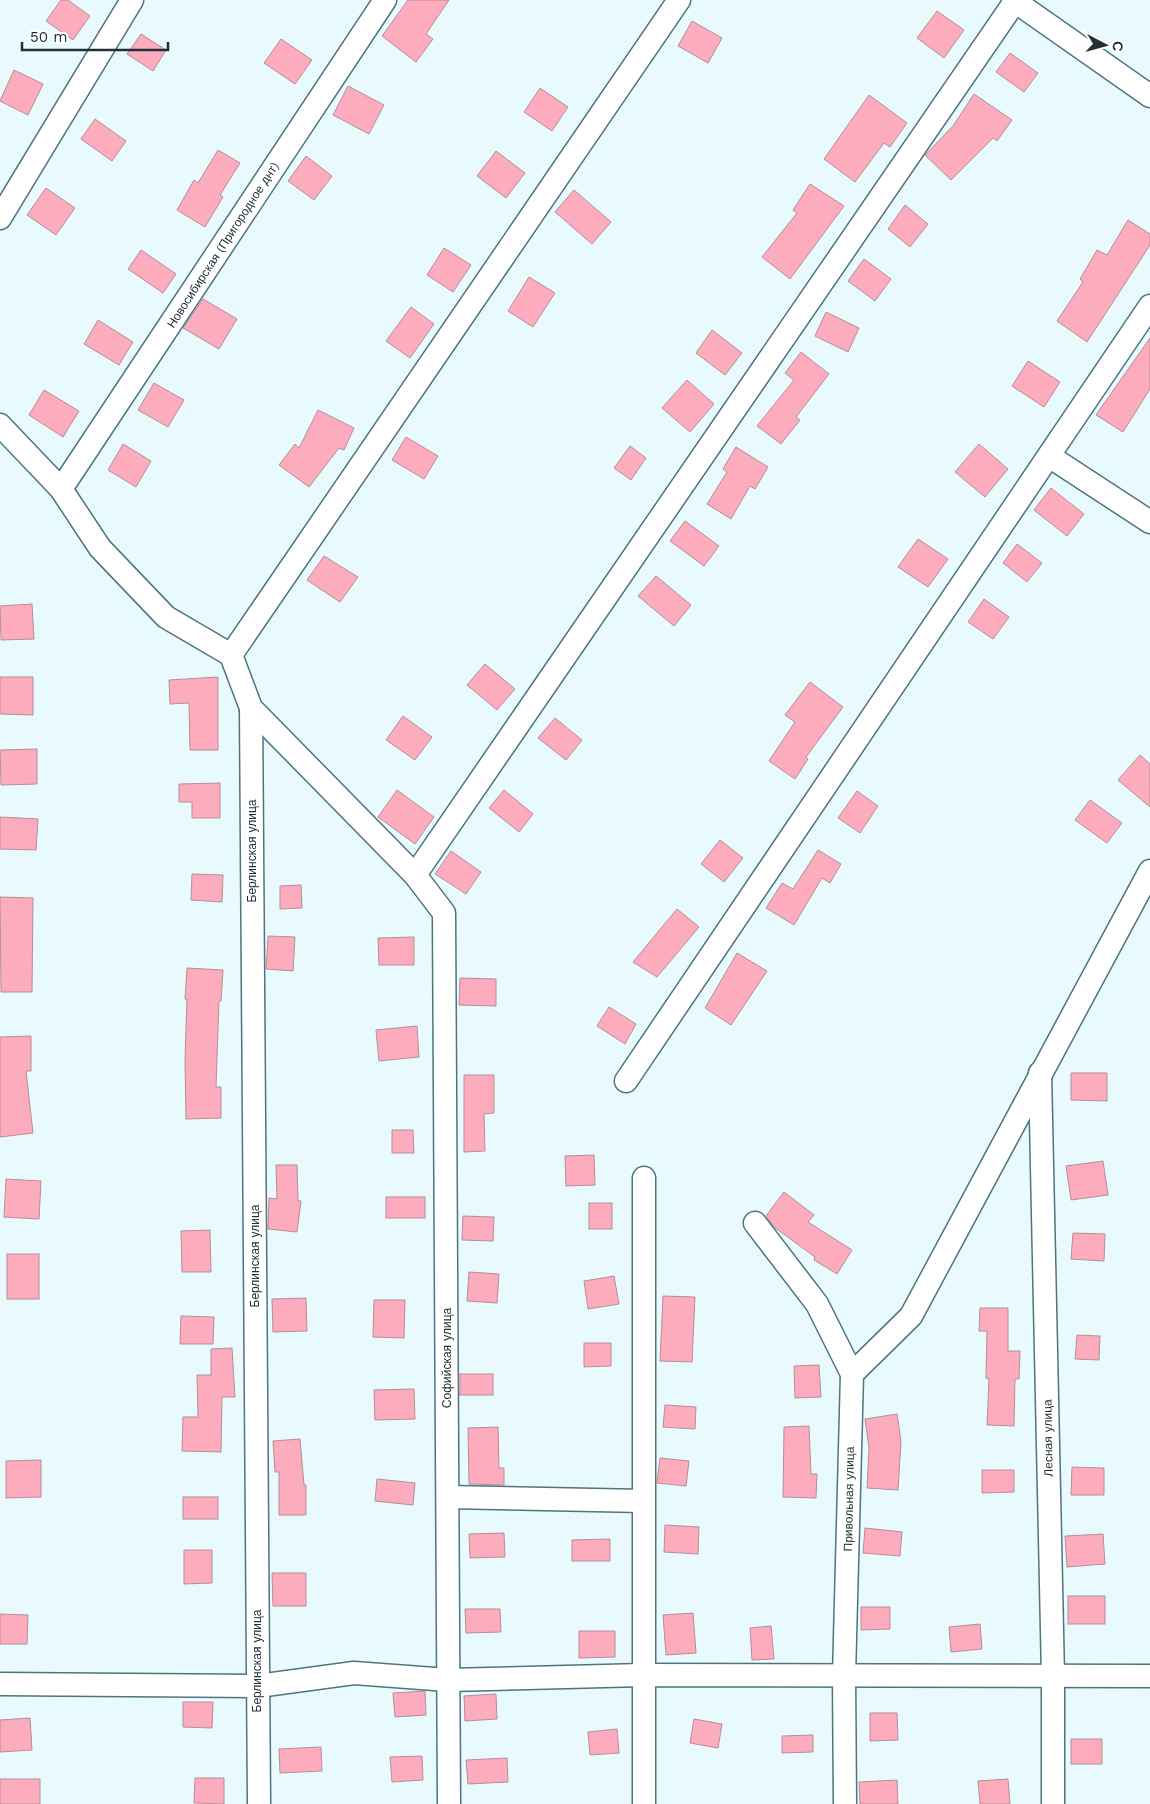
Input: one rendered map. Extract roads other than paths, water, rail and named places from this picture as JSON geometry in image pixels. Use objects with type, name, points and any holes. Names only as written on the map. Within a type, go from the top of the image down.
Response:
[{"type":"street","points":[[0,218],[132,0]]},
{"type":"street","name":"Новосибирская (Пригородное днт)","points":[[61,489],[385,0]]},
{"type":"street","points":[[231,655],[679,0]]},
{"type":"street","points":[[0,425],[61,489],[100,548],[166,617],[231,655],[251,708],[415,875],[1015,1],[1150,96]]},
{"type":"street","points":[[626,1081],[1150,306]]},
{"type":"street","points":[[1049,456],[1150,522]]},
{"type":"street","name":"Берлинская улица","points":[[251,708],[259,1804]]},
{"type":"street","points":[[852,1374],[911,1316],[1150,871]]},
{"type":"street","name":"Софийская улица","points":[[415,875],[444,913],[449,1804]]},
{"type":"street","name":"Лесная улица","points":[[1040,1073],[1054,1677],[1053,1804]]},
{"type":"street","points":[[644,1178],[644,1804]]},
{"type":"street","name":"Привольная улица","points":[[755,1224],[817,1304],[852,1374],[844,1676],[845,1804]]},
{"type":"street","points":[[448,1497],[643,1501]]},
{"type":"street","points":[[0,1684],[258,1686],[354,1673],[448,1680],[643,1675],[1150,1676]]}]
